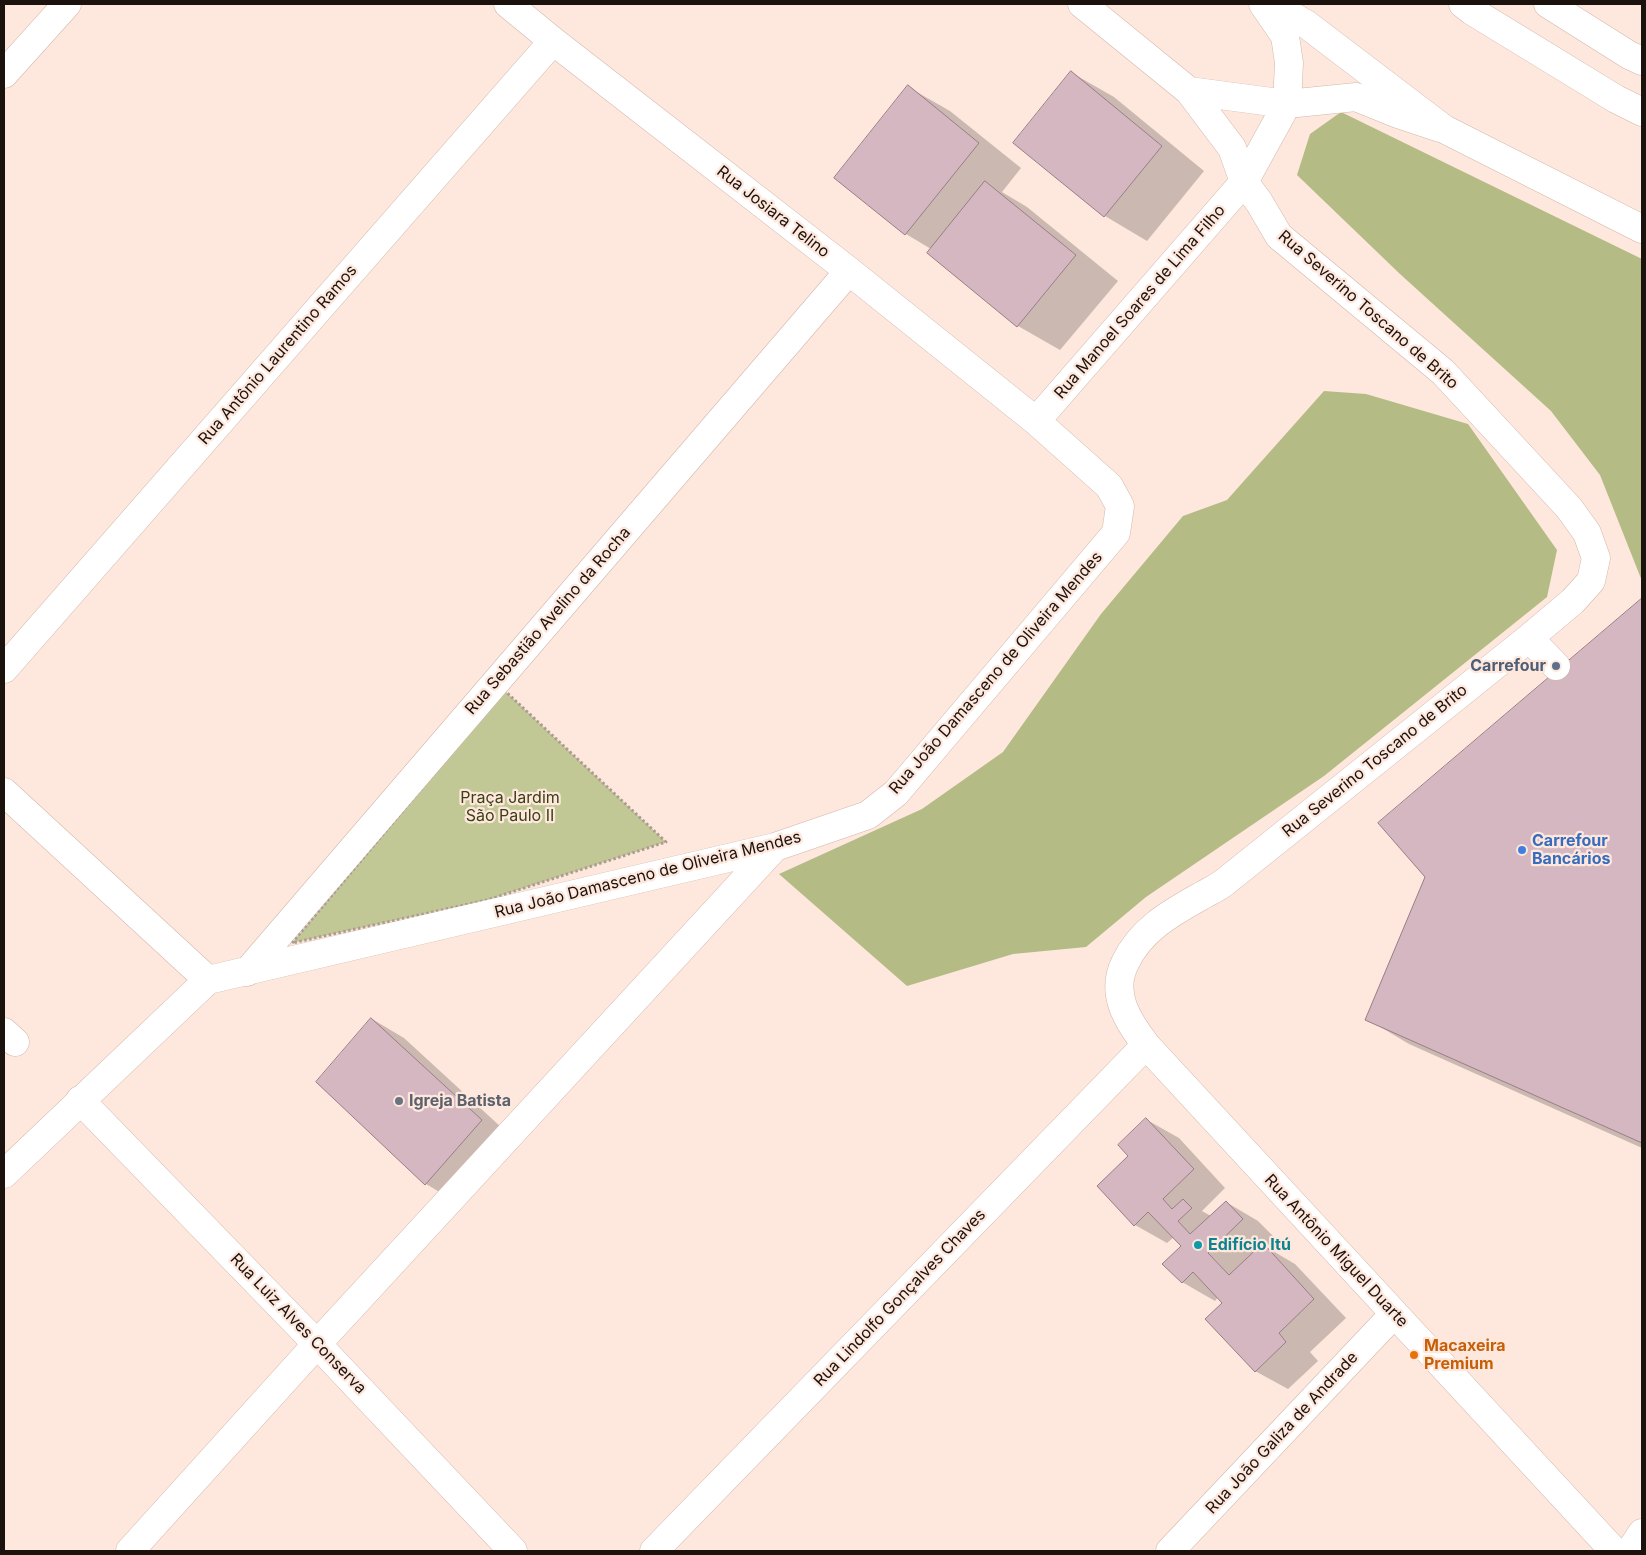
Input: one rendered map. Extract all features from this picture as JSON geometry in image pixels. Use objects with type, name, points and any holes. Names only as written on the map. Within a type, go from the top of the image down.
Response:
[{"type":"main road","points":[[4,74],[67,4]]},
{"type":"main road","name":"Rua Josiara Telino","points":[[508,4],[849,270],[1036,421]]},
{"type":"main road","points":[[1082,4],[1189,91],[1232,148],[1244,182]]},
{"type":"main road","points":[[1263,4],[1285,36],[1288,63],[1287,104]]},
{"type":"main road","points":[[1271,4],[1306,24],[1444,129]]},
{"type":"main road","points":[[1463,4],[1616,100],[1642,112]]},
{"type":"main road","points":[[1548,4],[1642,61]]},
{"type":"main road","name":"Rua Antônio Laurentino Ramos","points":[[4,669],[553,41]]},
{"type":"main road","points":[[1189,91],[1287,104],[1356,98],[1444,129],[1642,229]]},
{"type":"main road","name":"Rua Manoel Soares de Lima Filho","points":[[1036,421],[1244,182],[1287,104]]},
{"type":"main road","name":"Rua Severino Toscano de Brito","points":[[1118,983],[1124,964],[1134,946],[1147,931],[1162,918],[1223,884],[1529,638],[1573,601],[1591,581],[1596,558],[1587,533],[1569,508],[1443,372],[1280,236],[1260,202],[1244,182]]},
{"type":"main road","name":"Rua Sebastião Avelino da Rocha","points":[[247,972],[849,270]]},
{"type":"main road","name":"Rua João Damasceno de Oliveira Mendes","points":[[208,980],[775,847],[868,815],[896,793],[1116,532],[1120,506],[1109,486],[1036,421]]},
{"type":"main road","points":[[1529,638],[1556,666]]},
{"type":"main road","points":[[4,792],[208,980],[4,1174]]},
{"type":"main road","points":[[130,1551],[317,1344],[775,847]]},
{"type":"main road","name":"Rua Antônio Miguel Duarte","points":[[1118,983],[1120,1000],[1127,1016],[1146,1045],[1614,1551]]},
{"type":"main road","name":"Rua Lindolfo Gonçalves Chaves","points":[[654,1551],[1146,1045]]},
{"type":"main road","name":"Rua Luiz Alves Conserva","points":[[80,1100],[317,1344],[513,1551]]},
{"type":"main road","name":"Rua João Galiza de Andrade","points":[[1170,1551],[1394,1314]]},
{"type":"main road","points":[[1630,1551],[1642,1533]]},
{"type":"path","points":[[504,690],[666,842],[486,900],[292,944],[504,690]]},
{"type":"green space","points":[[1341,112],[1642,259],[1642,581],[1600,475],[1551,411],[1400,274],[1297,175],[1310,134]]},
{"type":"green space","points":[[1324,391],[1366,394],[1468,424],[1557,550],[1547,597],[1324,776],[1146,897],[1086,947],[1013,954],[907,986],[779,874],[922,809],[1003,752],[1101,614],[1183,516],[1227,500]]},
{"type":"green space","name":"Praça Jardim São Paulo II","points":[[504,690],[666,842],[487,900],[292,943]]},
{"type":"building","points":[[1071,71],[1162,146],[1104,217],[1013,143]]},
{"type":"building","points":[[908,85],[979,143],[905,235],[834,178]]},
{"type":"building","points":[[985,181],[1076,255],[1017,327],[927,253]]},
{"type":"building","name":"Carrefour Bancários","points":[[1641,599],[1642,1143],[1365,1020],[1425,877],[1378,823]]},
{"type":"building","name":"Igreja Batista","points":[[371,1018],[482,1120],[425,1185],[316,1082]]},
{"type":"building","name":"Edifício Itú","points":[[1146,1118],[1194,1169],[1163,1199],[1172,1209],[1183,1199],[1192,1208],[1178,1221],[1190,1234],[1226,1201],[1243,1219],[1208,1253],[1229,1275],[1263,1243],[1314,1299],[1279,1333],[1286,1342],[1255,1372],[1205,1319],[1222,1303],[1193,1272],[1182,1283],[1162,1264],[1181,1246],[1148,1212],[1134,1226],[1097,1186],[1128,1156],[1118,1145]]},
{"type":"place","name":"Carrefour","points":[[1556,666]]},
{"type":"place","name":"Carrefour Bancários","points":[[1522,850]]},
{"type":"place","name":"Igreja Batista","points":[[399,1101]]},
{"type":"place","name":"Edifício Itú","points":[[1198,1245]]},
{"type":"place","name":"Macaxeira Premium","points":[[1414,1355]]}]
